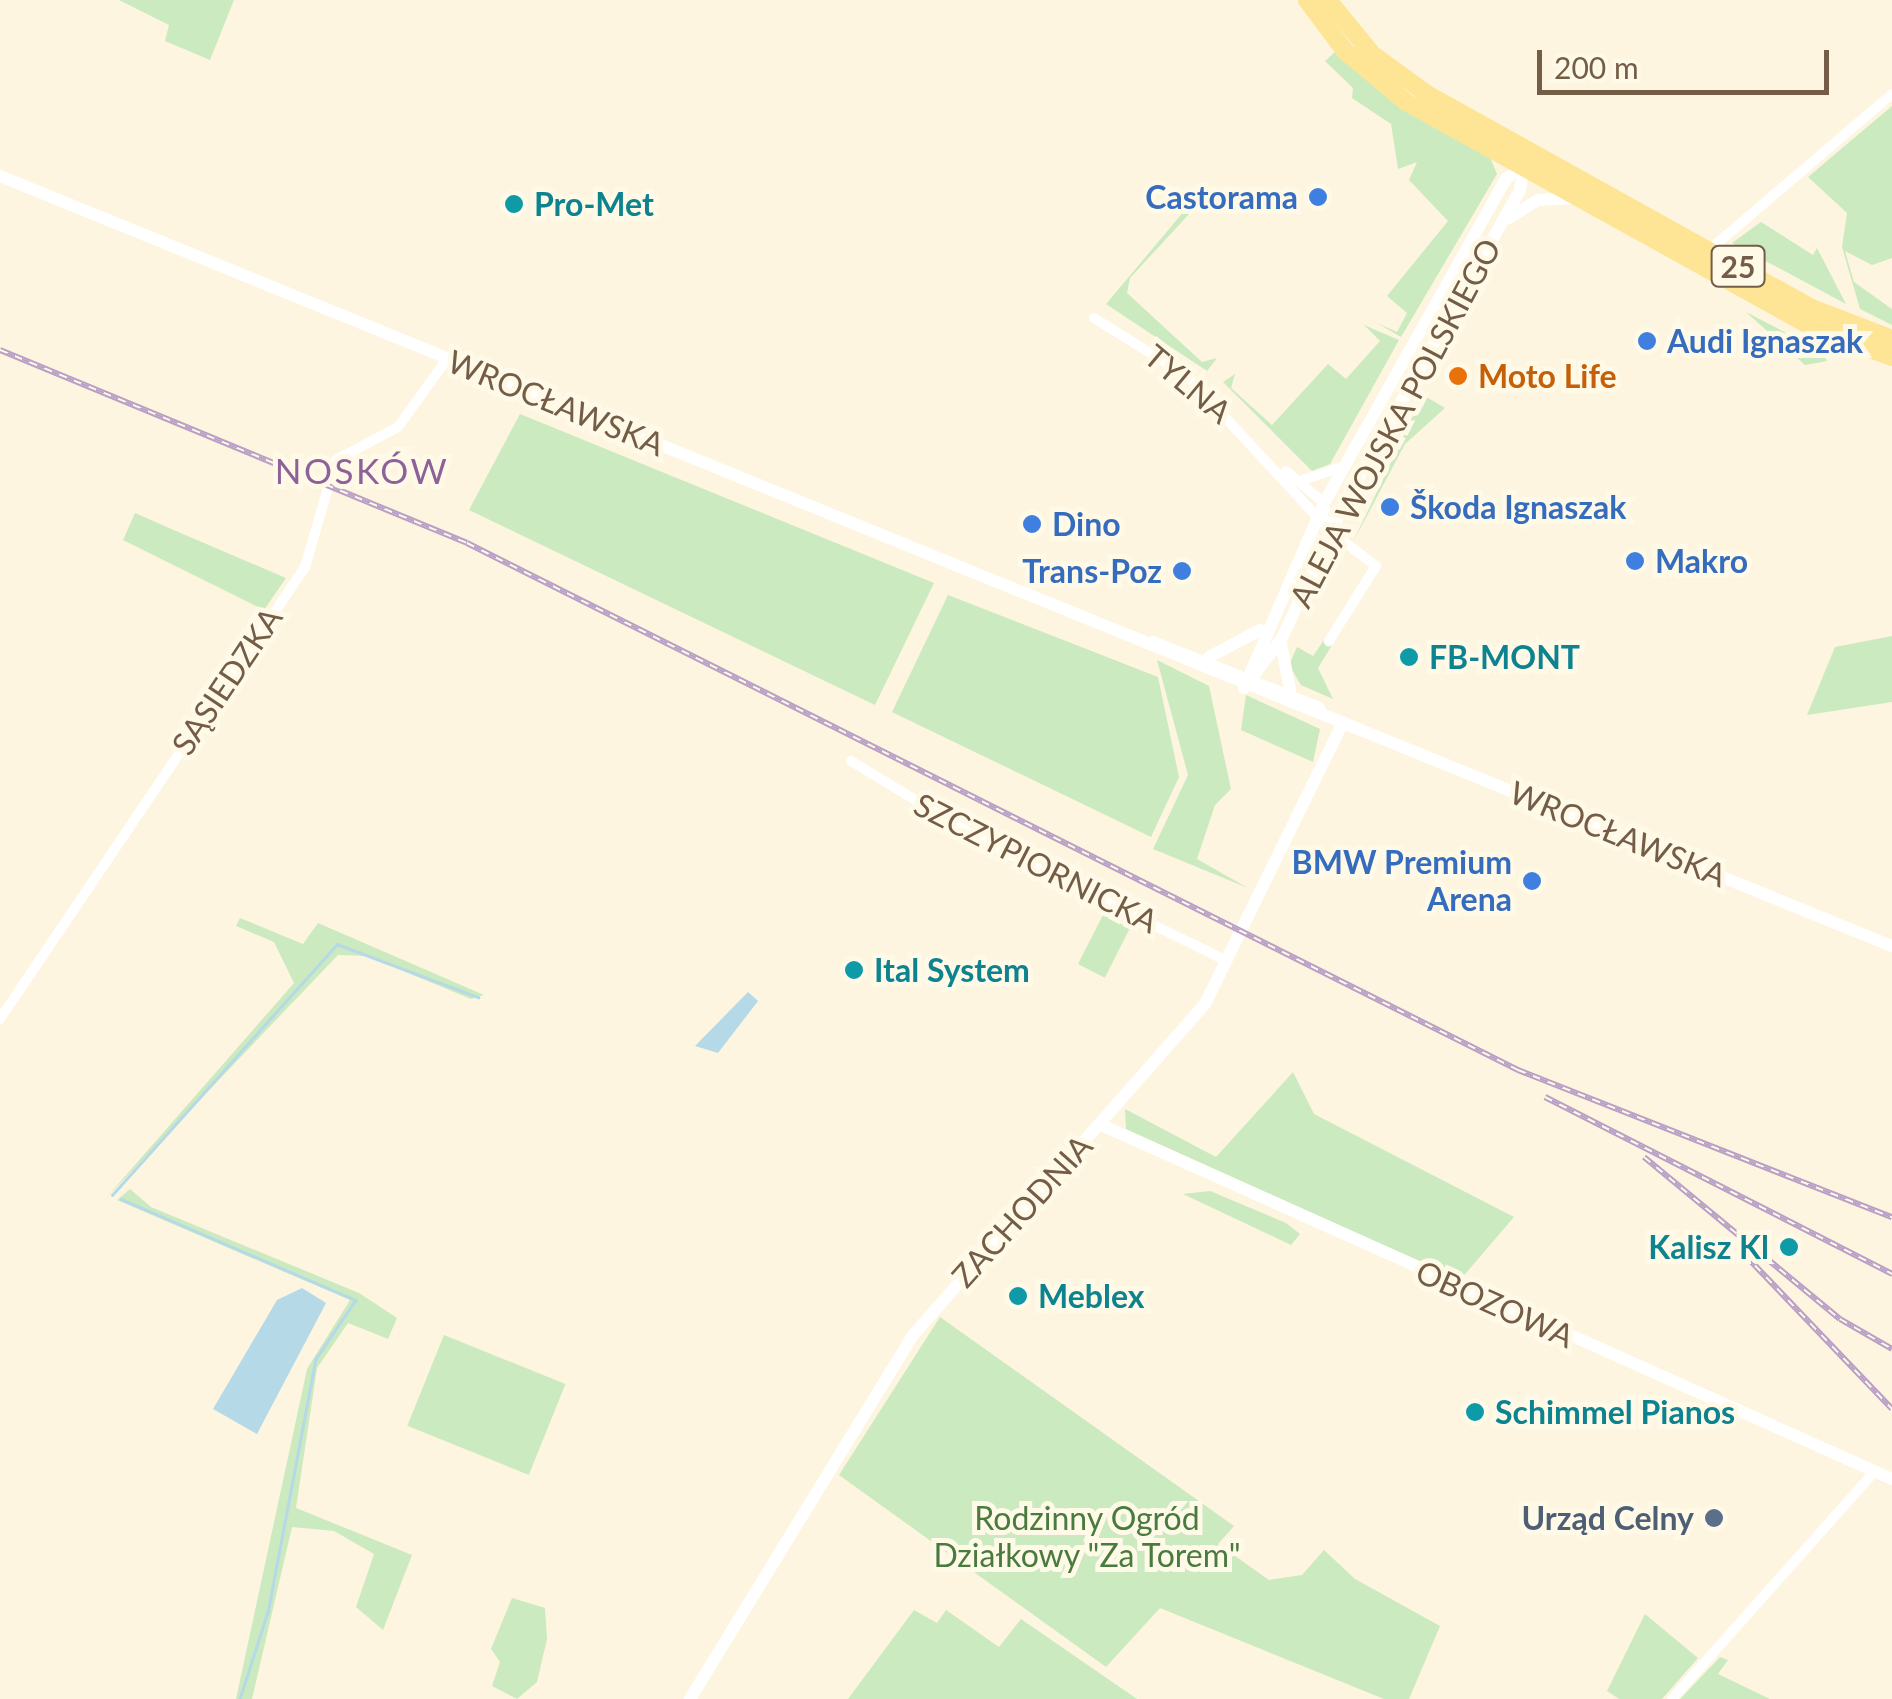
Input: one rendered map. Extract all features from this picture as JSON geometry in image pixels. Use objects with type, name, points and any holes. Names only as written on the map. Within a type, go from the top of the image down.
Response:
[{"type":"main road","name":"25","points":[[1307,0],[1380,84],[1528,159],[1702,256],[1820,331],[1892,357]]},
{"type":"main road","name":"25","points":[[1328,0],[1397,75],[1528,159],[1582,199],[1828,316],[1892,339]]},
{"type":"street","points":[[1702,256],[1892,94]]},
{"type":"street","name":"ALEJA WOJSKA POLSKIEGO","points":[[1254,676],[1268,620],[1321,510],[1506,179],[1528,159]]},
{"type":"street","name":"ALEJA WOJSKA POLSKIEGO","points":[[1254,676],[1282,638],[1330,531],[1500,227],[1528,159]]},
{"type":"street","name":"WROCŁAWSKA","points":[[0,176],[1111,630],[1244,688],[1343,722],[1892,946]]},
{"type":"street","points":[[1500,227],[1538,200],[1582,199]]},
{"type":"street","name":"TYLNA","points":[[1094,318],[1188,376],[1321,510]]},
{"type":"street","name":"SĄSIEDZKA","points":[[0,1019],[305,567],[336,460],[398,427],[447,358]]},
{"type":"street","name":"TYLNA","points":[[1274,462],[1300,480],[1330,531],[1376,566],[1329,641]]},
{"type":"street","points":[[1300,480],[1345,466]]},
{"type":"street","points":[[1208,658],[1239,648],[1268,620]]},
{"type":"street","name":"WROCŁAWSKA","points":[[1111,630],[1208,658],[1254,676],[1292,692],[1343,722]]},
{"type":"street","points":[[1282,638],[1292,692]]},
{"type":"street","points":[[1244,688],[1254,676]]},
{"type":"street","name":"ZACHODNIA","points":[[690,1699],[914,1334],[1199,1013],[1343,722]]},
{"type":"street","name":"SZCZYPIORNICKA","points":[[851,761],[984,841],[1225,960]]},
{"type":"street","name":"OBOZOWA","points":[[1099,1124],[1892,1479]]},
{"type":"street","points":[[1672,1699],[1875,1471]]},
{"type":"green space","points":[[119,0],[234,0],[210,60],[165,41],[169,25]]},
{"type":"green space","points":[[1337,50],[1490,157],[1497,174],[1401,337],[1377,323],[1397,332],[1407,313],[1387,296],[1448,221],[1409,180],[1417,162],[1398,169],[1391,124],[1352,98],[1353,88],[1325,61]]},
{"type":"green space","points":[[1892,106],[1892,258],[1872,265],[1845,251],[1854,282],[1892,309],[1892,325],[1860,309],[1842,247],[1847,213],[1808,177]]},
{"type":"green space","points":[[1206,196],[1209,203],[1203,199],[1130,278],[1127,293],[1202,362],[1217,358],[1207,371],[1106,304],[1196,197]]},
{"type":"green space","points":[[1761,222],[1813,255],[1817,248],[1846,304],[1732,243]]},
{"type":"green space","points":[[1746,312],[1821,351],[1827,361],[1805,365]]},
{"type":"green space","points":[[1364,325],[1399,340],[1330,464],[1312,471],[1223,382],[1235,374],[1231,388],[1272,425],[1328,364],[1346,379],[1380,341]]},
{"type":"green space","points":[[1423,395],[1445,408],[1405,444],[1353,542]]},
{"type":"green space","points":[[520,414],[934,583],[875,705],[469,510]]},
{"type":"green space","points":[[135,513],[286,578],[264,610],[123,540]]},
{"type":"green space","points":[[948,595],[1158,677],[1179,777],[1151,837],[892,712]]},
{"type":"green space","points":[[1892,636],[1892,702],[1807,715],[1835,647]]},
{"type":"green space","points":[[1324,640],[1332,645],[1318,668],[1333,699],[1301,685],[1289,665],[1297,647],[1313,656]]},
{"type":"green space","points":[[1157,660],[1209,686],[1231,789],[1215,805],[1197,859],[1248,888],[1153,849],[1188,775]]},
{"type":"green space","points":[[1246,695],[1320,729],[1313,762],[1241,730]]},
{"type":"green space","points":[[1103,915],[1130,929],[1105,978],[1078,964]]},
{"type":"green space","points":[[240,918],[303,944],[318,923],[484,995],[471,999],[367,956],[338,955],[106,1198],[294,983],[274,942],[236,926]]},
{"type":"green space","points":[[1293,1072],[1314,1114],[1514,1217],[1460,1280],[1126,1129],[1125,1109],[1216,1157]]},
{"type":"green space","points":[[130,1189],[151,1207],[359,1293],[397,1318],[388,1339],[348,1323],[317,1368],[296,1508],[412,1555],[383,1630],[356,1607],[374,1554],[334,1531],[292,1527],[252,1699],[236,1699],[307,1369],[350,1300],[117,1200]]},
{"type":"green space","points":[[1210,1191],[1286,1223],[1300,1234],[1291,1245],[1183,1194]]},
{"type":"green space","name":"Rodzinny Ogród Działkowy \"Za Torem\"","points":[[940,1317],[1234,1526],[1218,1544],[1269,1580],[1302,1575],[1324,1550],[1355,1579],[1440,1626],[1409,1699],[1384,1699],[1160,1608],[1106,1667],[839,1475]]},
{"type":"green space","points":[[444,1335],[565,1384],[529,1475],[407,1426]]},
{"type":"green space","points":[[512,1598],[545,1608],[547,1639],[537,1682],[517,1699],[492,1686],[500,1662],[491,1649]]},
{"type":"green space","points":[[914,1610],[937,1623],[946,1610],[999,1647],[1021,1619],[1137,1699],[848,1699]]},
{"type":"green space","points":[[1645,1614],[1698,1658],[1662,1699],[1619,1699],[1607,1691]]},
{"type":"green space","points":[[1720,1657],[1728,1660],[1718,1674],[1770,1699],[1680,1699]]},
{"type":"water","points":[[748,992],[758,1001],[718,1053],[695,1046]]},
{"type":"water","points":[[302,1288],[326,1303],[257,1434],[213,1409],[277,1300]]},
{"type":"waterway","points":[[112,1195],[337,944],[478,997]]},
{"type":"waterway","points":[[121,1199],[356,1300],[316,1359],[268,1612],[240,1699]]},
{"type":"railway","points":[[0,350],[467,543],[1518,1070],[1892,1217]]},
{"type":"railway","points":[[1545,1097],[1892,1274]]},
{"type":"railway","points":[[1644,1157],[1840,1319],[1892,1349]]},
{"type":"railway","points":[[1744,1254],[1892,1409]]},
{"type":"place","name":"Castorama","points":[[1318,197]]},
{"type":"place","name":"Pro-Met","points":[[514,204]]},
{"type":"place","name":"Audi Ignaszak","points":[[1647,341]]},
{"type":"place","name":"Moto Life","points":[[1458,376]]},
{"type":"place","name":"Škoda Ignaszak","points":[[1390,507]]},
{"type":"place","name":"Dino","points":[[1032,524]]},
{"type":"place","name":"Makro","points":[[1635,561]]},
{"type":"place","name":"Trans-Poz","points":[[1182,571]]},
{"type":"place","name":"FB-MONT","points":[[1409,657]]},
{"type":"place","name":"BMW Premium Arena","points":[[1532,881]]},
{"type":"place","name":"Ital System","points":[[854,970]]},
{"type":"place","name":"Kalisz Kl","points":[[1789,1247]]},
{"type":"place","name":"Meblex","points":[[1018,1296]]},
{"type":"place","name":"Schimmel Pianos","points":[[1475,1412]]},
{"type":"place","name":"Urząd Celny","points":[[1714,1518]]},
{"type":"district","name":"NOSKÓW","points":[[362,470]]}]
